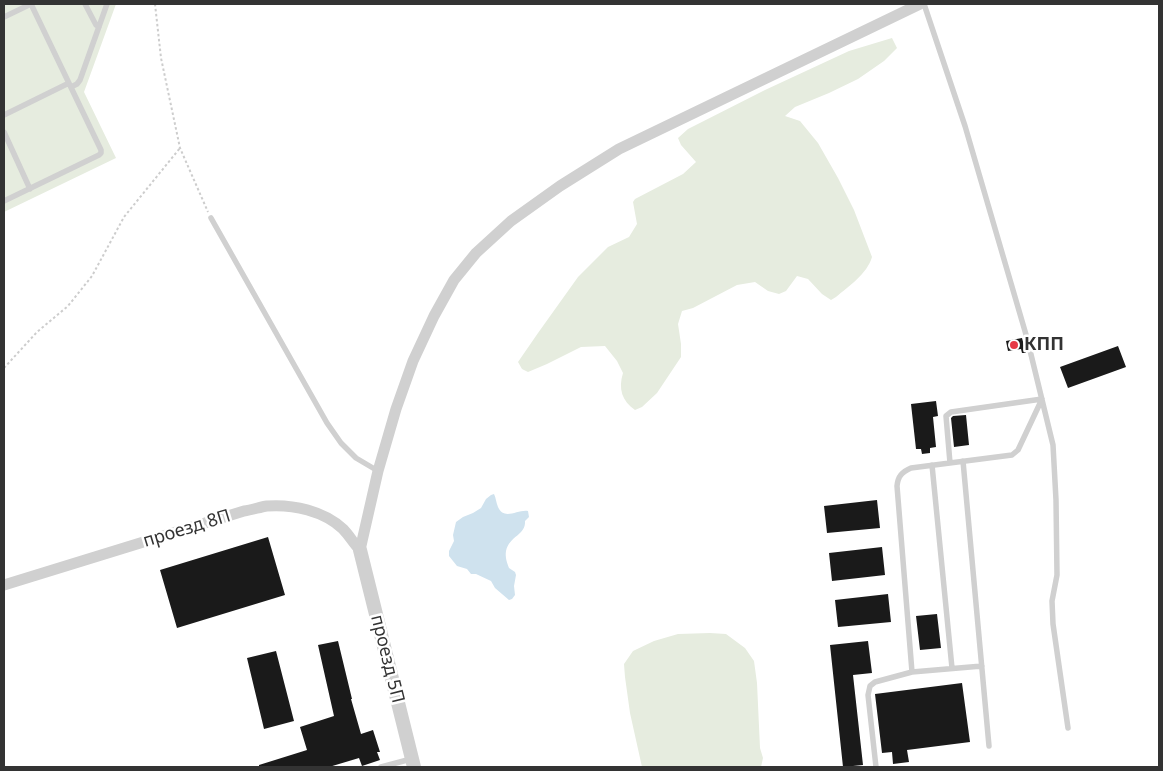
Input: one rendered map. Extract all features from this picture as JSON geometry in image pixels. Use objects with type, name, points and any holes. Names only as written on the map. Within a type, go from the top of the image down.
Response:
[{"type":"street","points":[[360,550],[378,471],[396,409],[413,361],[434,316],[454,280],[476,253],[511,221],[560,186],[619,149],[920,4]]},
{"type":"street","name":"проезд 8П","points":[[4,585],[244,511],[267,506],[290,506],[328,518],[343,529],[360,550]]},
{"type":"street","name":"проезд 5П","points":[[360,550],[413,763]]},
{"type":"lane","points":[[4,17],[31,4],[101,150],[100,155],[4,201]]},
{"type":"lane","points":[[85,4],[96,26],[99,27]]},
{"type":"lane","points":[[4,114],[70,85],[77,84],[107,4]]},
{"type":"lane","points":[[924,4],[965,126],[1027,338],[1053,445],[1057,575],[1052,601],[1053,624],[1068,728]]},
{"type":"lane","points":[[4,132],[30,189]]},
{"type":"lane","points":[[212,218],[327,423],[341,443],[356,458],[378,471]]},
{"type":"lane","points":[[912,672],[897,486],[898,477],[911,468],[1012,455],[1018,450],[1042,400]]},
{"type":"lane","points":[[950,463],[946,416],[951,412],[1042,400]]},
{"type":"lane","points":[[963,462],[988,746]]},
{"type":"lane","points":[[932,465],[952,668]]},
{"type":"lane","points":[[876,767],[868,695],[870,686],[875,682],[912,672],[982,666]]},
{"type":"lane","points":[[381,767],[413,763]]},
{"type":"path","points":[[155,4],[162,58],[180,148],[212,218]]},
{"type":"path","points":[[4,368],[37,332],[68,306],[92,276],[124,217],[180,148]]},
{"type":"shaded area","points":[[4,4],[116,4],[84,92],[116,158],[4,212]]},
{"type":"shaded area","points":[[892,38],[897,48],[884,61],[858,79],[795,107],[785,116],[800,121],[818,143],[854,210],[872,257],[866,269],[852,284],[831,300],[822,294],[808,279],[797,276],[786,291],[779,294],[768,291],[755,282],[737,285],[693,308],[682,311],[678,324],[681,357],[657,393],[642,407],[635,410],[624,399],[621,389],[623,373],[617,361],[605,346],[581,347],[528,372],[522,369],[518,362],[578,277],[608,247],[629,237],[637,224],[633,202],[635,199],[683,174],[696,162],[681,145],[678,138],[688,129],[765,90],[849,51]]},
{"type":"shaded area","points":[[678,634],[726,634],[745,648],[754,661],[760,748],[763,758],[761,767],[642,767],[630,713],[624,664],[633,651],[654,641]]},
{"type":"water","points":[[494,494],[498,507],[504,513],[528,511],[529,517],[525,521],[523,529],[510,542],[506,551],[509,568],[516,575],[515,595],[509,600],[495,588],[491,581],[476,574],[471,574],[467,569],[457,566],[449,556],[449,551],[454,541],[453,535],[456,522],[481,508],[486,499]]},
{"type":"building","name":"КПП","points":[[1022,338],[1026,353],[1022,353],[1021,349],[1008,351],[1006,341]]},
{"type":"building","points":[[1118,346],[1126,367],[1068,388],[1060,367]]},
{"type":"building","points":[[936,401],[938,416],[933,417],[936,447],[930,448],[930,453],[922,454],[921,449],[916,449],[911,404]]},
{"type":"building","points":[[966,415],[969,445],[954,447],[951,418],[953,416]]},
{"type":"building","points":[[877,500],[880,528],[827,533],[824,506]]},
{"type":"building","points":[[268,537],[285,595],[177,628],[160,570]]},
{"type":"building","points":[[882,547],[885,575],[832,581],[829,553]]},
{"type":"building","points":[[888,594],[891,622],[838,627],[835,600]]},
{"type":"building","points":[[937,614],[941,648],[920,650],[916,616]]},
{"type":"building","points":[[338,641],[361,734],[373,730],[380,752],[377,752],[380,760],[362,766],[359,758],[329,767],[259,767],[259,765],[307,750],[300,727],[334,716],[318,645]]},
{"type":"building","points":[[868,641],[872,673],[853,675],[863,765],[843,767],[830,645]]},
{"type":"building","points":[[276,651],[294,721],[264,729],[247,658]]},
{"type":"building","points":[[962,683],[970,742],[907,750],[909,762],[893,764],[892,752],[882,753],[875,694]]},
{"type":"place","name":"КПП","points":[[1014,345]]}]
